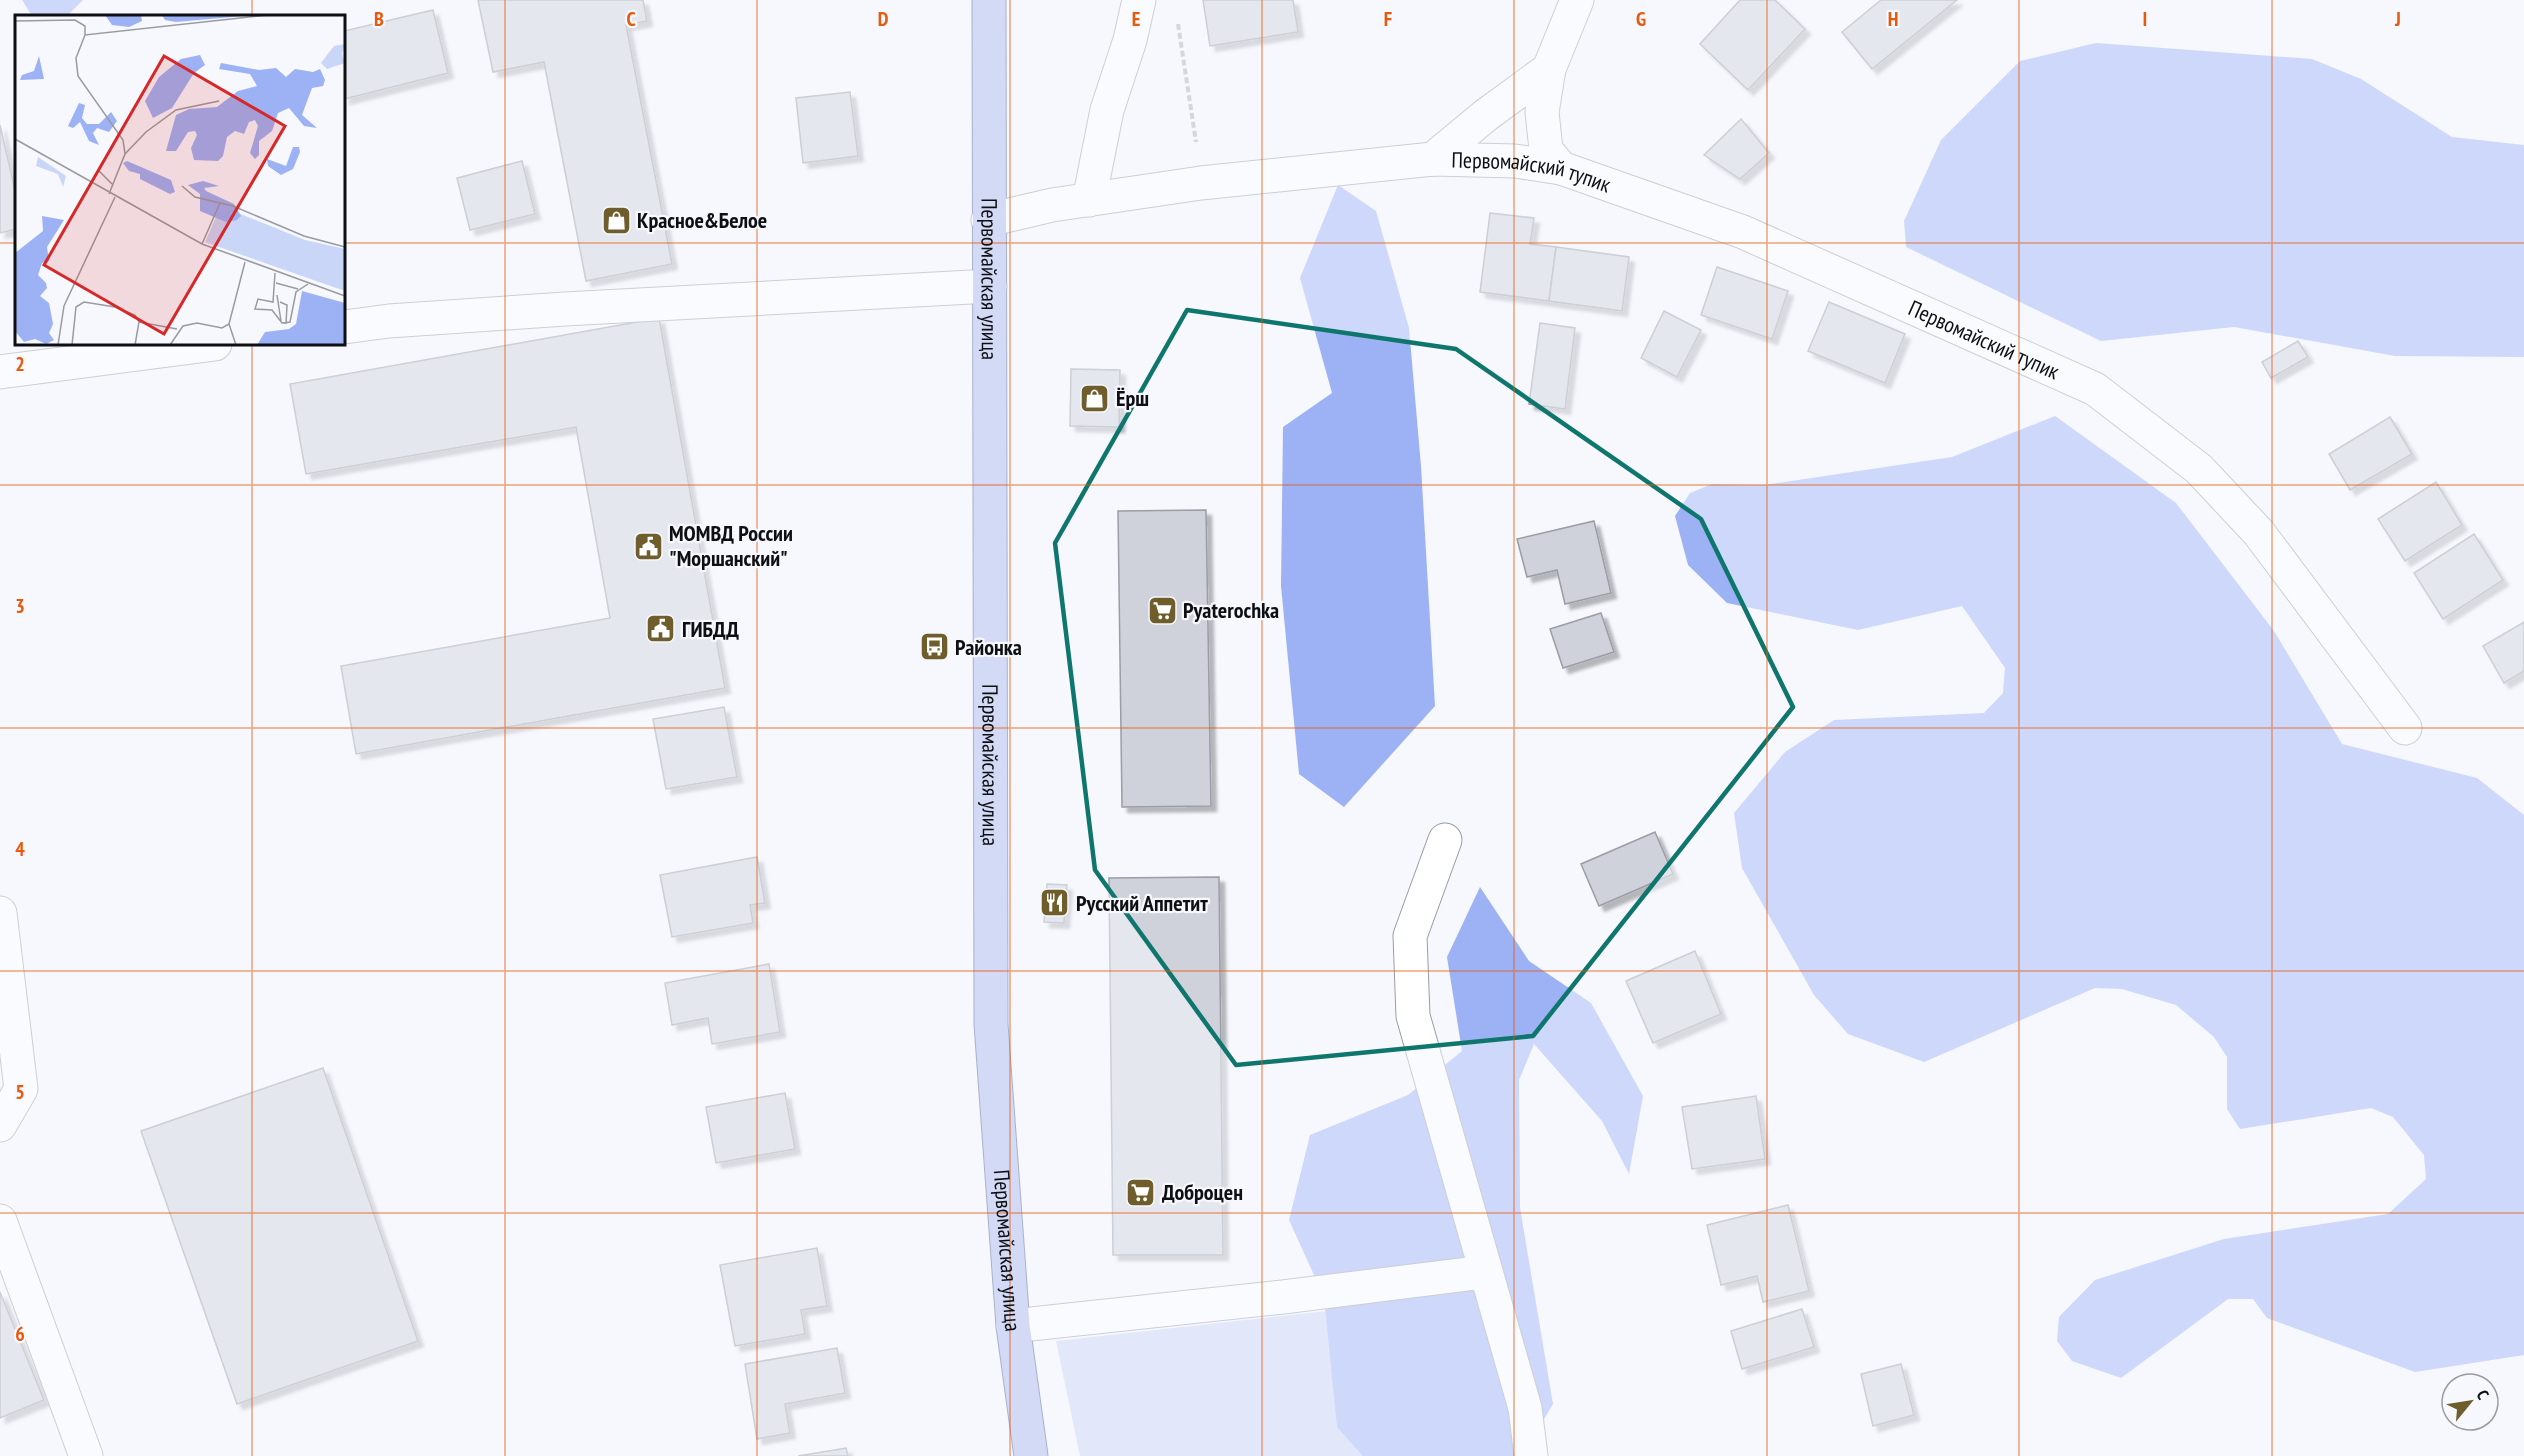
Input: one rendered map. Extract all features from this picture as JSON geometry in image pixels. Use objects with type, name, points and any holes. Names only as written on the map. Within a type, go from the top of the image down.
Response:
[{"type":"main road","name":"Первомайская улица","points":[[990,0],[988,220],[991,1024],[1013,1326],[1031,1456]]},
{"type":"street","points":[[1089,200],[1107,110],[1130,40],[1139,0]]},
{"type":"street","points":[[1561,168],[1546,150],[1542,112],[1549,69],[1577,0]]},
{"type":"street","points":[[1433,159],[1486,115],[1549,69]]},
{"type":"street","name":"Первомайский тупик","points":[[988,220],[1052,205],[1201,183],[1433,159],[1515,161],[1561,168],[1743,232],[2095,389],[2199,469],[2259,532],[2405,728]]},
{"type":"street","points":[[345,327],[389,321],[565,309],[990,286]]},
{"type":"street","points":[[0,372],[207,345]]},
{"type":"street","points":[[1445,840],[1410,936],[1413,1016],[1484,1272],[1525,1408],[1531,1456]]},
{"type":"street","points":[[0,913],[21,1089],[0,1125]]},
{"type":"street","points":[[0,1221],[86,1456]]},
{"type":"street","points":[[1013,1326],[1283,1297],[1484,1272]]},
{"type":"path","points":[[1177,22],[1201,183]]},
{"type":"highlighted area","points":[[1187,310],[1456,349],[1701,519],[1793,707],[1533,1036],[1236,1065],[1095,870],[1055,543]]},
{"type":"shaded area","points":[[22,0],[83,0],[68,15],[31,15]]},
{"type":"shaded area","points":[[2096,43],[2312,59],[2361,79],[2452,137],[2524,145],[2524,357],[2395,356],[2234,327],[2101,341],[1906,247],[1904,221],[1941,140],[2020,61]]},
{"type":"shaded area","points":[[1338,185],[1376,211],[1409,328],[1421,466],[1435,706],[1344,807],[1299,774],[1281,586],[1283,427],[1332,393],[1300,278]]},
{"type":"shaded area","points":[[2055,416],[2176,503],[2274,631],[2342,744],[2477,778],[2524,815],[2524,1355],[2415,1372],[2267,1318],[2253,1299],[2228,1299],[2121,1378],[2072,1361],[2057,1341],[2059,1317],[2095,1280],[2224,1239],[2388,1214],[2426,1179],[2424,1155],[2393,1117],[2371,1108],[2240,1129],[2227,1109],[2227,1057],[2214,1037],[2176,1005],[2122,989],[2095,988],[1924,1062],[1848,1034],[1814,995],[1742,868],[1734,813],[1785,752],[1834,720],[1984,713],[2003,693],[2005,668],[1962,606],[1858,630],[1727,603],[1688,565],[1675,516],[1690,493],[1712,484],[1764,485],[1952,457]]},
{"type":"shaded area","points":[[1480,887],[1529,961],[1591,1003],[1643,1096],[1629,1174],[1602,1121],[1534,1044],[1519,1080],[1520,1208],[1553,1404],[1522,1456],[1363,1456],[1337,1427],[1324,1297],[1289,1220],[1310,1135],[1408,1095],[1462,1051],[1447,957]]},
{"type":"shaded area","points":[[1463,1296],[1485,1456],[1080,1456],[1056,1341]]},
{"type":"building","points":[[478,0],[643,0],[647,21],[626,25],[672,264],[586,281],[544,62],[493,72]]},
{"type":"building","points":[[1203,0],[1293,0],[1298,32],[1210,46]]},
{"type":"building","points":[[1740,0],[1775,0],[1805,29],[1748,90],[1700,44]]},
{"type":"building","points":[[1881,0],[1957,0],[1872,69],[1842,32]]},
{"type":"building","points":[[433,10],[448,73],[345,99],[345,31]]},
{"type":"building","points":[[850,92],[858,156],[803,163],[796,98]]},
{"type":"building","points":[[1741,119],[1769,153],[1740,179],[1704,155]]},
{"type":"building","points":[[0,125],[15,191],[15,229],[0,233]]},
{"type":"building","points":[[522,161],[535,214],[470,230],[457,178]]},
{"type":"building","points":[[1490,213],[1534,218],[1530,244],[1556,247],[1549,301],[1480,292]]},
{"type":"building","points":[[1556,247],[1629,257],[1622,311],[1549,301]]},
{"type":"building","points":[[1717,267],[1788,291],[1772,339],[1701,315]]},
{"type":"building","points":[[1829,302],[1905,334],[1885,383],[1808,351]]},
{"type":"building","points":[[1664,311],[1701,330],[1677,377],[1641,358]]},
{"type":"building","name":"МОМВД России \"Моршанский\"","points":[[659,318],[725,688],[356,754],[341,666],[610,618],[576,427],[306,474],[290,384]]},
{"type":"building","points":[[1540,323],[1575,328],[1565,409],[1529,404]]},
{"type":"building","points":[[2298,341],[2308,357],[2271,378],[2262,362]]},
{"type":"building","name":"Ёрш","points":[[1071,369],[1120,370],[1119,427],[1070,426]]},
{"type":"building","points":[[2390,417],[2412,454],[2350,490],[2329,454]]},
{"type":"building","points":[[2436,482],[2462,525],[2405,561],[2378,519]]},
{"type":"building","points":[[1206,510],[1211,806],[1122,807],[1118,511]]},
{"type":"building","points":[[1594,521],[1611,593],[1565,604],[1557,570],[1527,577],[1517,539]]},
{"type":"building","points":[[2474,534],[2503,580],[2443,619],[2414,573]]},
{"type":"building","points":[[1601,613],[1614,652],[1563,668],[1550,629]]},
{"type":"building","points":[[2524,622],[2524,671],[2504,683],[2483,646]]},
{"type":"building","points":[[724,707],[737,777],[666,789],[653,719]]},
{"type":"building","points":[[1655,832],[1673,874],[1599,906],[1581,864]]},
{"type":"building","points":[[757,857],[765,903],[750,905],[753,923],[672,937],[660,875]]},
{"type":"building","points":[[1219,877],[1223,1255],[1113,1255],[1109,878]]},
{"type":"building","name":"Русский Аппетит","points":[[1047,884],[1067,885],[1064,923],[1044,922]]},
{"type":"building","points":[[1695,951],[1721,1014],[1653,1043],[1626,981]]},
{"type":"building","points":[[769,964],[780,1032],[712,1044],[708,1018],[672,1025],[665,983]]},
{"type":"building","points":[[323,1068],[418,1341],[237,1404],[141,1131]]},
{"type":"building","points":[[785,1093],[795,1149],[716,1163],[706,1107]]},
{"type":"building","points":[[1756,1096],[1765,1159],[1692,1169],[1682,1107]]},
{"type":"building","points":[[1788,1205],[1809,1291],[1763,1302],[1757,1276],[1721,1285],[1707,1225]]},
{"type":"building","points":[[817,1248],[827,1306],[801,1310],[805,1334],[735,1346],[720,1265]]},
{"type":"building","points":[[0,1292],[44,1400],[0,1418]]},
{"type":"building","points":[[1802,1309],[1814,1347],[1742,1369],[1731,1331]]},
{"type":"building","points":[[837,1348],[845,1393],[785,1404],[790,1433],[757,1439],[745,1364]]},
{"type":"building","points":[[1901,1364],[1914,1415],[1873,1426],[1861,1374]]},
{"type":"building","points":[[846,1448],[848,1456],[798,1456]]},
{"type":"place","name":"Красное&Белое","points":[[616,220]]},
{"type":"place","name":"Ёрш","points":[[1095,398]]},
{"type":"place","name":"МОМВД России \"Моршанский\"","points":[[648,546]]},
{"type":"place","name":"Pyaterochka","points":[[1162,610]]},
{"type":"place","name":"ГИБДД","points":[[661,629]]},
{"type":"place","name":"Районка","points":[[934,647]]},
{"type":"place","name":"Русский Аппетит","points":[[1055,903]]},
{"type":"place","name":"Доброцен","points":[[1141,1192]]}]
